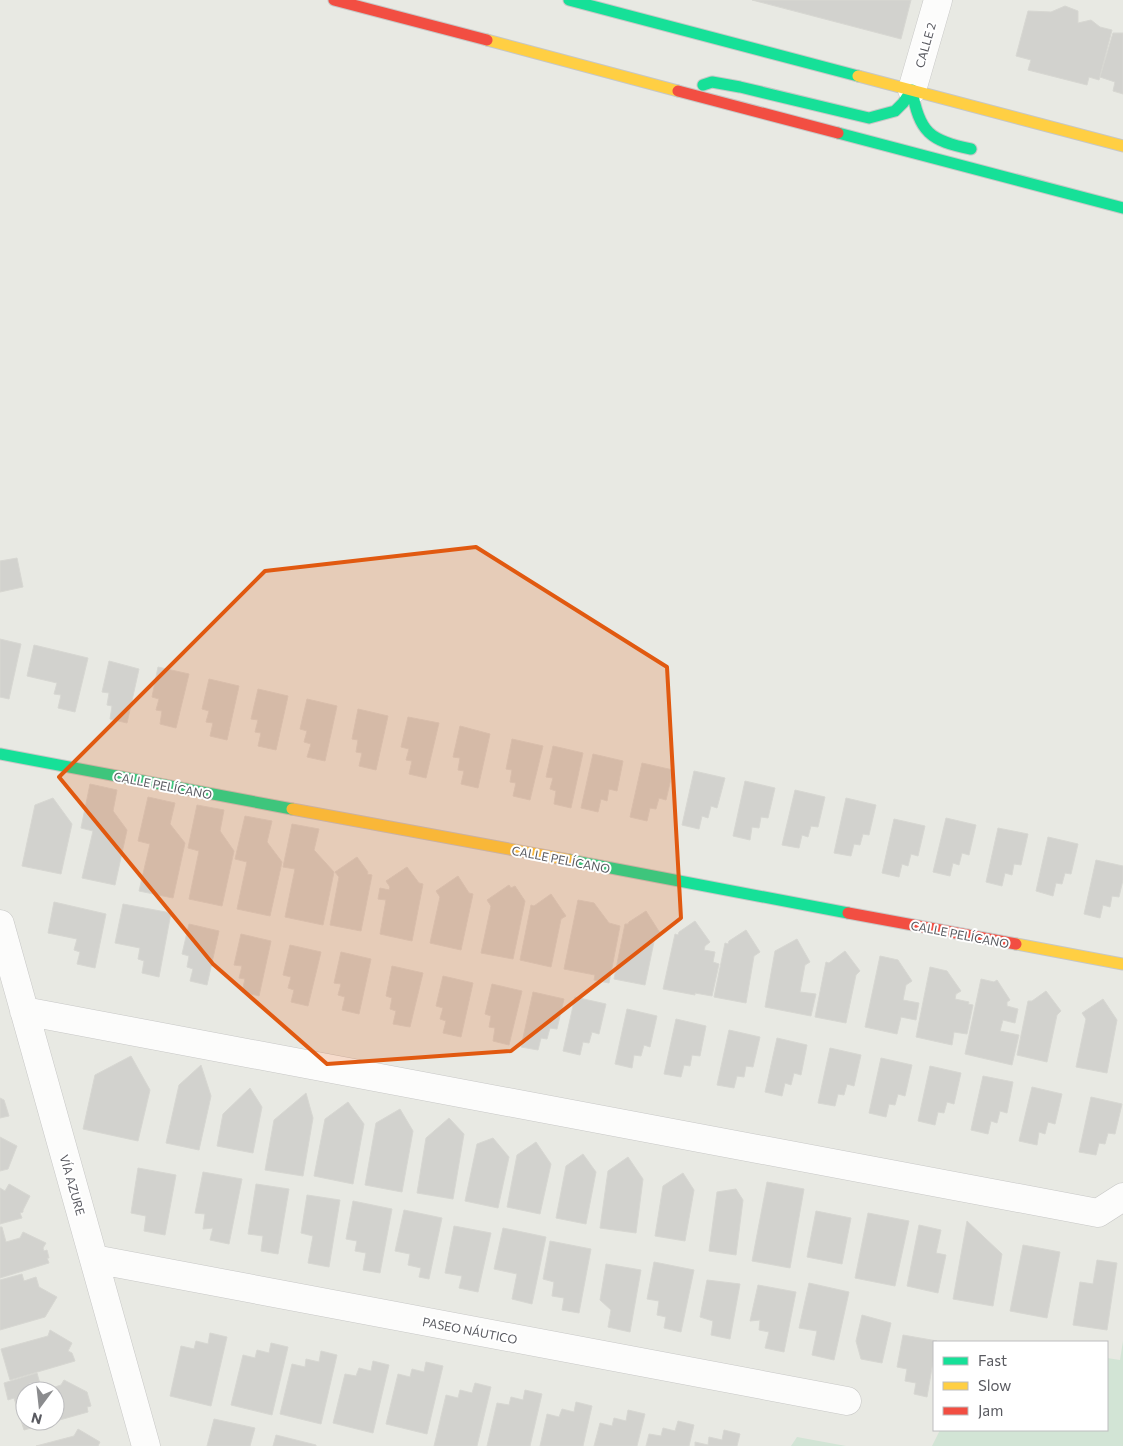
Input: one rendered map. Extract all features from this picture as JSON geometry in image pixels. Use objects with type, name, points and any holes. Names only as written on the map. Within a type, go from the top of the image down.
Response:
[{"type":"street","points":[[334,0],[1123,208]]},
{"type":"street","points":[[569,0],[1123,146]]},
{"type":"street","name":"CALLE 2","points":[[912,90],[938,0]]},
{"type":"street","points":[[680,91],[712,82],[869,118],[889,114],[902,107],[912,90]]},
{"type":"street","points":[[912,90],[915,109],[921,125],[939,141],[985,153]]},
{"type":"street","points":[[1056,180],[1077,196]]},
{"type":"street","name":"CALLE PELÍCANO","points":[[0,754],[1123,964]]},
{"type":"street","name":"VÍA AZURE","points":[[0,924],[146,1446]]},
{"type":"street","points":[[24,1010],[1098,1213],[1123,1197]]},
{"type":"street","name":"PASEO NÁUTICO","points":[[94,1259],[847,1401]]},
{"type":"highlighted area","points":[[476,547],[667,667],[681,918],[511,1051],[327,1064],[213,964],[59,777],[265,571]]},
{"type":"green space","points":[[1123,1341],[1123,1446],[932,1446],[940,1431],[1108,1431],[1108,1358],[1120,1360]]},
{"type":"green space","points":[[797,1437],[846,1446],[791,1446]]},
{"type":"building","points":[[752,0],[911,0],[901,39]]},
{"type":"building","points":[[1065,6],[1078,11],[1078,23],[1091,20],[1100,27],[1112,30],[1099,80],[1089,77],[1087,85],[1028,70],[1031,60],[1016,56],[1028,11],[1051,12]]},
{"type":"building","points":[[1113,33],[1123,33],[1123,94],[1113,91],[1115,82],[1100,77]]},
{"type":"building","points":[[17,558],[23,587],[0,592],[0,561]]},
{"type":"building","points":[[0,639],[21,644],[9,699],[0,697]]},
{"type":"building","points":[[34,645],[88,658],[75,712],[58,708],[61,695],[54,694],[57,683],[27,676]]},
{"type":"building","points":[[109,661],[139,669],[127,723],[110,719],[112,706],[107,705],[109,693],[102,692]]},
{"type":"building","points":[[158,667],[189,674],[176,728],[160,724],[162,711],[156,710],[159,699],[152,697]]},
{"type":"building","points":[[209,679],[239,686],[227,740],[210,736],[213,723],[206,722],[209,711],[202,709]]},
{"type":"building","points":[[258,689],[288,696],[276,750],[258,746],[261,733],[255,732],[258,720],[251,719]]},
{"type":"building","points":[[307,699],[337,706],[325,761],[307,757],[311,744],[304,742],[307,731],[300,729]]},
{"type":"building","points":[[358,709],[388,716],[376,770],[359,766],[362,753],[356,752],[358,740],[352,739]]},
{"type":"building","points":[[408,717],[439,723],[426,778],[409,774],[412,761],[406,760],[409,749],[401,747]]},
{"type":"building","points":[[460,726],[490,734],[478,788],[461,784],[464,771],[458,770],[460,758],[453,757]]},
{"type":"building","points":[[512,739],[543,746],[530,800],[513,796],[516,783],[510,782],[512,770],[506,769]]},
{"type":"building","points":[[553,746],[583,753],[571,808],[554,804],[556,791],[550,789],[553,778],[546,777]]},
{"type":"building","points":[[593,754],[623,761],[617,791],[609,789],[607,801],[601,799],[598,812],[581,808]]},
{"type":"building","points":[[642,763],[673,770],[666,800],[659,798],[656,809],[650,808],[647,821],[630,817]]},
{"type":"building","points":[[694,771],[725,778],[717,808],[711,806],[708,818],[702,816],[699,829],[682,825]]},
{"type":"building","points":[[745,781],[775,788],[768,818],[761,817],[759,828],[752,827],[750,840],[733,836]]},
{"type":"building","points":[[90,784],[117,790],[113,811],[127,830],[115,885],[82,878],[93,831],[81,828]]},
{"type":"building","points":[[795,790],[825,797],[818,827],[811,826],[808,837],[802,835],[799,848],[782,845]]},
{"type":"building","points":[[148,797],[175,803],[170,824],[185,843],[173,898],[139,891],[150,844],[138,841]]},
{"type":"building","points":[[53,798],[72,824],[61,874],[22,866],[35,805]]},
{"type":"building","points":[[846,798],[876,805],[869,835],[863,834],[860,845],[854,844],[851,856],[834,853]]},
{"type":"building","points":[[197,805],[224,810],[220,831],[234,851],[222,906],[189,899],[199,851],[188,848]]},
{"type":"building","points":[[245,816],[272,821],[267,842],[282,862],[270,916],[237,909],[247,862],[235,859]]},
{"type":"building","points":[[946,818],[976,825],[969,855],[962,853],[959,865],[953,863],[950,876],[933,872]]},
{"type":"building","points":[[894,819],[925,826],[918,856],[911,854],[908,866],[902,864],[899,877],[882,873]]},
{"type":"building","points":[[292,824],[319,829],[314,850],[334,872],[323,925],[285,917],[295,869],[283,867]]},
{"type":"building","points":[[998,828],[1028,834],[1021,865],[1014,864],[1012,875],[1005,873],[1002,886],[986,882]]},
{"type":"building","points":[[1048,837],[1078,844],[1071,874],[1065,873],[1062,884],[1056,883],[1053,896],[1036,891]]},
{"type":"building","points":[[357,857],[368,872],[367,874],[372,875],[361,931],[330,925],[339,877],[335,872]]},
{"type":"building","points":[[1096,860],[1123,866],[1123,880],[1119,897],[1112,896],[1110,907],[1103,905],[1100,918],[1084,914]]},
{"type":"building","points":[[407,867],[419,883],[423,884],[412,941],[380,934],[386,900],[378,899],[380,888],[389,890],[390,887],[386,881]]},
{"type":"building","points":[[458,876],[469,893],[473,894],[461,950],[430,943],[440,897],[436,891]]},
{"type":"building","points":[[509,885],[511,888],[515,886],[525,901],[513,959],[481,953],[491,906],[487,900]]},
{"type":"building","points":[[551,894],[566,916],[561,919],[551,967],[520,960],[531,905],[534,906]]},
{"type":"building","points":[[578,900],[594,903],[609,923],[620,926],[609,983],[594,980],[595,975],[564,969]]},
{"type":"building","points":[[54,902],[106,914],[95,968],[77,964],[80,952],[74,950],[77,939],[48,933]]},
{"type":"building","points":[[123,904],[171,913],[159,977],[142,973],[144,961],[138,959],[140,948],[115,943]]},
{"type":"building","points":[[646,911],[660,933],[655,937],[645,985],[614,979],[625,924],[628,924]]},
{"type":"building","points":[[695,921],[710,942],[705,946],[704,950],[715,952],[713,962],[719,964],[712,996],[663,989],[675,934],[678,935],[679,932]]},
{"type":"building","points":[[189,924],[219,931],[207,985],[190,981],[193,969],[187,967],[189,956],[182,954]]},
{"type":"building","points":[[746,930],[760,952],[754,956],[746,1003],[714,997],[725,943],[728,944],[729,941]]},
{"type":"building","points":[[241,934],[271,941],[259,996],[242,992],[245,979],[239,978],[242,966],[234,965]]},
{"type":"building","points":[[797,939],[810,962],[805,965],[800,992],[816,994],[811,1016],[765,1007],[775,951]]},
{"type":"building","points":[[290,945],[321,952],[308,1006],[291,1002],[294,990],[288,988],[291,977],[283,975]]},
{"type":"building","points":[[845,951],[860,971],[856,975],[846,1023],[815,1017],[826,962],[829,963]]},
{"type":"building","points":[[341,952],[371,959],[359,1014],[342,1010],[345,997],[338,995],[341,984],[334,983]]},
{"type":"building","points":[[880,956],[898,960],[912,981],[906,985],[903,1000],[919,1003],[916,1020],[901,1017],[897,1034],[865,1027]]},
{"type":"building","points":[[392,966],[423,973],[410,1027],[393,1024],[396,1011],[390,1009],[392,998],[386,996]]},
{"type":"building","points":[[930,967],[947,971],[961,991],[956,994],[955,999],[969,1002],[968,1004],[973,1005],[967,1034],[954,1032],[952,1045],[916,1037]]},
{"type":"building","points":[[443,976],[473,983],[461,1037],[443,1033],[446,1021],[440,1019],[443,1008],[436,1006]]},
{"type":"building","points":[[981,979],[994,982],[997,980],[1010,1000],[1007,1002],[1007,1006],[1018,1009],[1015,1023],[1003,1020],[1000,1031],[1019,1035],[1012,1065],[965,1054]]},
{"type":"building","points":[[492,984],[522,991],[509,1045],[493,1041],[495,1028],[489,1027],[491,1016],[485,1014]]},
{"type":"building","points":[[1046,991],[1061,1011],[1057,1015],[1047,1062],[1017,1055],[1028,1001],[1032,1001]]},
{"type":"building","points":[[533,992],[564,999],[557,1029],[550,1028],[547,1039],[541,1038],[538,1050],[521,1047]]},
{"type":"building","points":[[575,997],[606,1004],[599,1034],[592,1032],[589,1043],[583,1042],[580,1055],[563,1051]]},
{"type":"building","points":[[1103,999],[1117,1020],[1107,1073],[1076,1067],[1086,1019],[1082,1013]]},
{"type":"building","points":[[627,1009],[657,1016],[650,1047],[644,1045],[641,1056],[634,1055],[632,1068],[615,1064]]},
{"type":"building","points":[[676,1019],[706,1026],[700,1056],[692,1055],[690,1066],[684,1065],[681,1077],[664,1074]]},
{"type":"building","points":[[729,1030],[760,1037],[753,1067],[746,1066],[744,1077],[737,1076],[734,1088],[717,1085]]},
{"type":"building","points":[[777,1038],[807,1045],[801,1075],[794,1073],[791,1085],[785,1083],[782,1096],[765,1092]]},
{"type":"building","points":[[830,1048],[861,1055],[854,1086],[847,1084],[844,1095],[838,1094],[835,1106],[818,1103]]},
{"type":"building","points":[[131,1056],[150,1090],[138,1141],[83,1129],[95,1075]]},
{"type":"building","points":[[881,1058],[912,1065],[905,1096],[898,1094],[895,1105],[889,1104],[886,1117],[869,1113]]},
{"type":"building","points":[[201,1065],[211,1096],[199,1150],[166,1143],[179,1085]]},
{"type":"building","points":[[930,1066],[961,1073],[954,1104],[947,1102],[944,1113],[938,1112],[935,1125],[918,1121]]},
{"type":"building","points":[[983,1076],[1013,1082],[1007,1113],[1000,1111],[997,1123],[991,1121],[988,1134],[971,1130]]},
{"type":"building","points":[[1032,1087],[1062,1094],[1055,1124],[1048,1122],[1045,1134],[1039,1132],[1037,1145],[1019,1141]]},
{"type":"building","points":[[250,1088],[262,1107],[253,1153],[217,1146],[223,1114]]},
{"type":"building","points":[[306,1093],[313,1118],[303,1176],[265,1170],[274,1120]]},
{"type":"building","points":[[1091,1097],[1122,1104],[1115,1134],[1108,1133],[1105,1144],[1099,1143],[1096,1155],[1079,1152]]},
{"type":"building","points":[[0,1098],[4,1100],[9,1116],[0,1118]]},
{"type":"building","points":[[348,1102],[364,1124],[353,1184],[314,1176],[325,1119]]},
{"type":"building","points":[[400,1109],[413,1131],[402,1192],[365,1185],[376,1123]]},
{"type":"building","points":[[449,1118],[464,1134],[453,1199],[417,1193],[426,1138]]},
{"type":"building","points":[[0,1137],[17,1146],[8,1169],[0,1171]]},
{"type":"building","points":[[493,1138],[509,1157],[498,1208],[465,1201],[477,1144]]},
{"type":"building","points":[[536,1142],[551,1164],[540,1214],[507,1207],[517,1155]]},
{"type":"building","points":[[583,1154],[596,1172],[586,1224],[556,1218],[566,1166]]},
{"type":"building","points":[[628,1157],[643,1179],[636,1233],[600,1228],[608,1171]]},
{"type":"building","points":[[138,1168],[176,1175],[165,1235],[144,1231],[146,1216],[131,1213]]},
{"type":"building","points":[[203,1172],[242,1179],[229,1244],[210,1240],[213,1228],[203,1229],[205,1214],[195,1213]]},
{"type":"building","points":[[683,1173],[694,1190],[685,1241],[655,1236],[663,1186]]},
{"type":"building","points":[[767,1182],[804,1189],[790,1268],[752,1261]]},
{"type":"building","points":[[9,1184],[30,1196],[23,1212],[20,1213],[22,1218],[0,1224],[0,1188],[5,1191]]},
{"type":"building","points":[[256,1184],[289,1189],[278,1254],[261,1251],[263,1236],[248,1234]]},
{"type":"building","points":[[736,1189],[743,1200],[736,1255],[709,1251],[717,1192]]},
{"type":"building","points":[[307,1195],[340,1200],[329,1267],[308,1263],[313,1236],[301,1233]]},
{"type":"building","points":[[353,1201],[392,1209],[380,1273],[363,1270],[366,1253],[355,1251],[357,1241],[346,1239]]},
{"type":"building","points":[[404,1210],[442,1218],[429,1279],[419,1277],[421,1268],[408,1265],[410,1254],[395,1251]]},
{"type":"building","points":[[816,1211],[851,1218],[842,1264],[807,1257]]},
{"type":"building","points":[[868,1213],[909,1221],[895,1286],[855,1278]]},
{"type":"building","points":[[967,1221],[1002,1254],[993,1306],[953,1299]]},
{"type":"building","points":[[919,1225],[941,1230],[936,1253],[946,1255],[938,1293],[907,1286]]},
{"type":"building","points":[[454,1226],[491,1233],[478,1292],[459,1288],[462,1276],[445,1273]]},
{"type":"building","points":[[0,1227],[2,1227],[6,1242],[20,1238],[23,1232],[46,1243],[43,1248],[44,1251],[47,1250],[49,1263],[0,1278]]},
{"type":"building","points":[[503,1228],[546,1237],[532,1304],[512,1299],[517,1274],[494,1269]]},
{"type":"building","points":[[550,1241],[591,1249],[579,1313],[562,1310],[564,1298],[552,1296],[554,1282],[543,1279]]},
{"type":"building","points":[[1023,1245],[1060,1252],[1047,1318],[1010,1311]]},
{"type":"building","points":[[1097,1260],[1117,1263],[1107,1330],[1073,1325],[1080,1282],[1093,1284]]},
{"type":"building","points":[[654,1262],[694,1270],[681,1332],[664,1328],[666,1317],[657,1315],[659,1301],[647,1299]]},
{"type":"building","points":[[606,1264],[641,1270],[630,1332],[608,1327],[611,1310],[600,1300]]},
{"type":"building","points":[[22,1274],[24,1281],[36,1277],[39,1287],[57,1297],[45,1317],[0,1330],[0,1280]]},
{"type":"building","points":[[707,1280],[740,1284],[730,1339],[711,1335],[713,1321],[700,1317]]},
{"type":"building","points":[[809,1283],[849,1292],[834,1360],[812,1355],[817,1331],[799,1328]]},
{"type":"building","points":[[758,1285],[796,1292],[784,1352],[765,1348],[769,1332],[759,1330],[760,1320],[750,1321]]},
{"type":"building","points":[[862,1315],[891,1323],[882,1363],[861,1359],[856,1341]]},
{"type":"building","points":[[50,1330],[72,1343],[68,1351],[72,1353],[75,1361],[10,1380],[1,1349],[48,1336]]},
{"type":"building","points":[[210,1333],[227,1337],[211,1406],[170,1396],[181,1346],[194,1349],[196,1341],[208,1344]]},
{"type":"building","points":[[903,1335],[937,1341],[933,1341],[933,1362],[927,1397],[914,1394],[916,1383],[905,1381],[907,1369],[897,1367]]},
{"type":"building","points":[[271,1343],[288,1347],[272,1415],[231,1405],[243,1355],[255,1358],[257,1350],[269,1353]]},
{"type":"building","points":[[321,1351],[337,1355],[321,1424],[280,1414],[292,1364],[305,1367],[306,1359],[319,1362]]},
{"type":"building","points":[[373,1361],[389,1365],[373,1433],[333,1423],[345,1374],[356,1376],[359,1368],[371,1371]]},
{"type":"building","points":[[426,1362],[443,1366],[427,1434],[386,1424],[398,1374],[410,1377],[412,1369],[424,1372]]},
{"type":"building","points":[[37,1373],[39,1381],[15,1381],[15,1401],[14,1398],[8,1400],[4,1383]]},
{"type":"building","points":[[64,1380],[87,1392],[91,1406],[87,1407],[88,1412],[65,1418]]},
{"type":"building","points":[[475,1383],[491,1387],[477,1446],[434,1446],[446,1395],[458,1398],[460,1390],[472,1393]]},
{"type":"building","points":[[525,1390],[542,1394],[530,1446],[487,1446],[497,1403],[509,1405],[511,1397],[523,1400]]},
{"type":"building","points":[[576,1402],[592,1406],[583,1446],[540,1446],[547,1414],[559,1417],[562,1409],[574,1412]]},
{"type":"building","points":[[628,1410],[645,1414],[637,1446],[594,1446],[600,1423],[612,1426],[614,1418],[626,1421]]},
{"type":"building","points":[[214,1419],[255,1428],[250,1446],[207,1446]]},
{"type":"building","points":[[678,1421],[694,1425],[689,1446],[646,1446],[649,1434],[661,1436],[663,1428],[675,1431]]},
{"type":"building","points":[[78,1429],[100,1442],[98,1446],[36,1446],[74,1436]]},
{"type":"building","points":[[724,1430],[740,1434],[737,1446],[695,1446],[695,1442],[708,1445],[709,1437],[722,1440]]},
{"type":"building","points":[[276,1435],[316,1445],[316,1446],[273,1446]]},
{"type":"traffic: fast","points":[[569,0],[858,76]]},
{"type":"traffic: fast","points":[[703,85],[712,82],[740,87],[869,118],[895,111],[912,90]]},
{"type":"traffic: fast","points":[[912,90],[918,116],[929,132],[945,142],[971,149]]},
{"type":"traffic: fast","points":[[838,133],[1123,208]]},
{"type":"traffic: fast","points":[[0,754],[292,809]]},
{"type":"traffic: fast","points":[[569,860],[848,913]]},
{"type":"traffic: slow","points":[[487,40],[678,91]]},
{"type":"traffic: slow","points":[[858,76],[1123,146]]},
{"type":"traffic: slow","points":[[292,809],[569,860]]},
{"type":"traffic: slow","points":[[1016,944],[1123,964]]},
{"type":"traffic: jam","points":[[334,0],[487,40]]},
{"type":"traffic: jam","points":[[678,91],[838,133]]},
{"type":"traffic: jam","points":[[848,913],[1016,944]]}]
